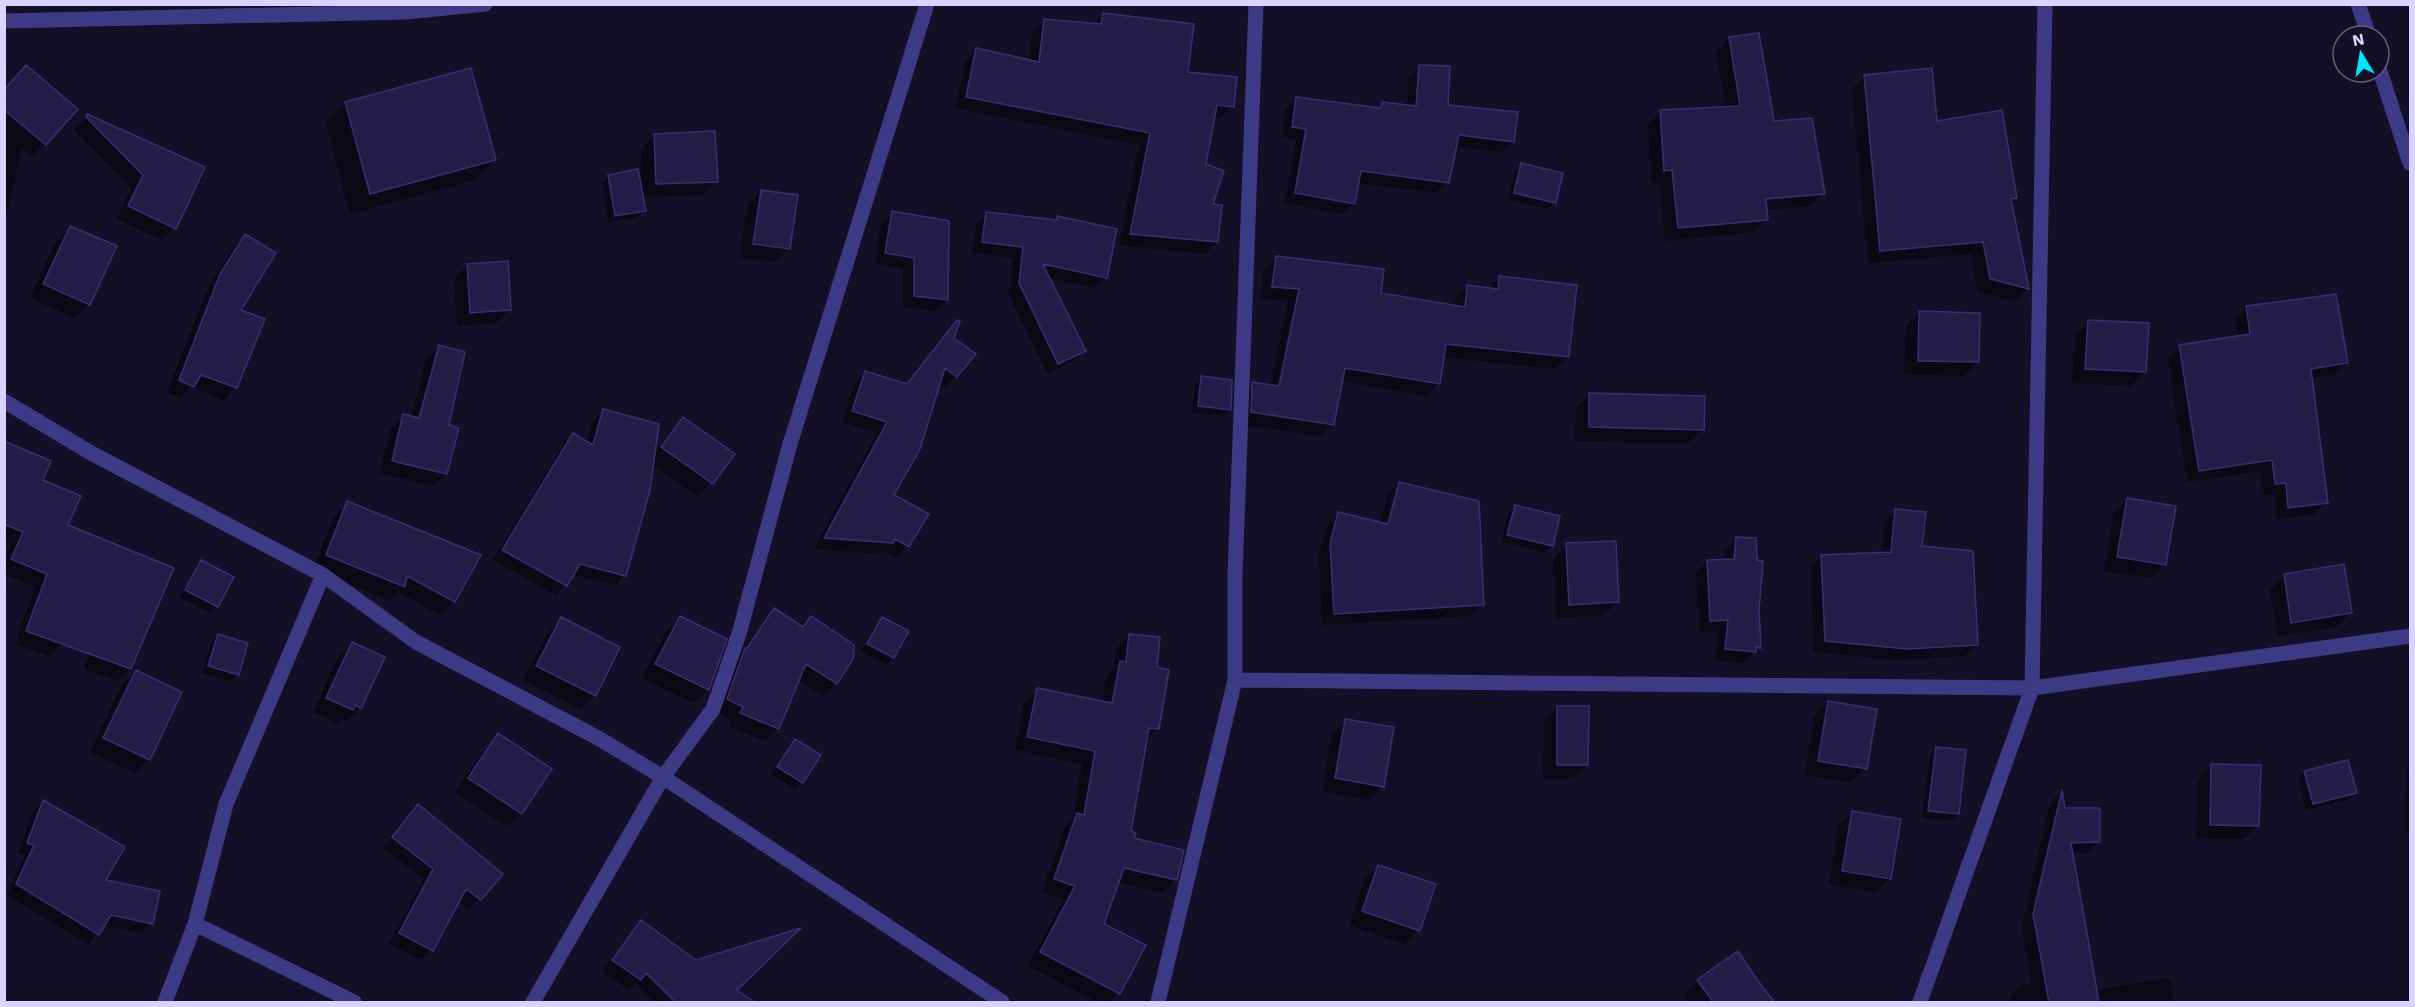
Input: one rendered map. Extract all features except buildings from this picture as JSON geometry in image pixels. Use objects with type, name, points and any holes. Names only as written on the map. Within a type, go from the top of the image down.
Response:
[{"type":"street","points":[[4,21],[485,4]]},
{"type":"street","points":[[533,1002],[663,777],[713,709],[739,634],[790,444],[927,4]]},
{"type":"street","points":[[1158,1002],[1234,680],[1235,575],[1256,4]]},
{"type":"street","points":[[1920,1002],[2032,688],[2045,4]]},
{"type":"street","points":[[2358,4],[2364,24]]},
{"type":"street","points":[[2384,84],[2410,163]]},
{"type":"street","points":[[4,401],[91,453],[323,575],[416,642],[598,738],[663,777],[1002,1002]]},
{"type":"street","points":[[165,1002],[195,924],[226,804],[323,575]]},
{"type":"street","points":[[1234,680],[2032,688],[2410,636]]},
{"type":"street","points":[[195,924],[354,1002]]}]
